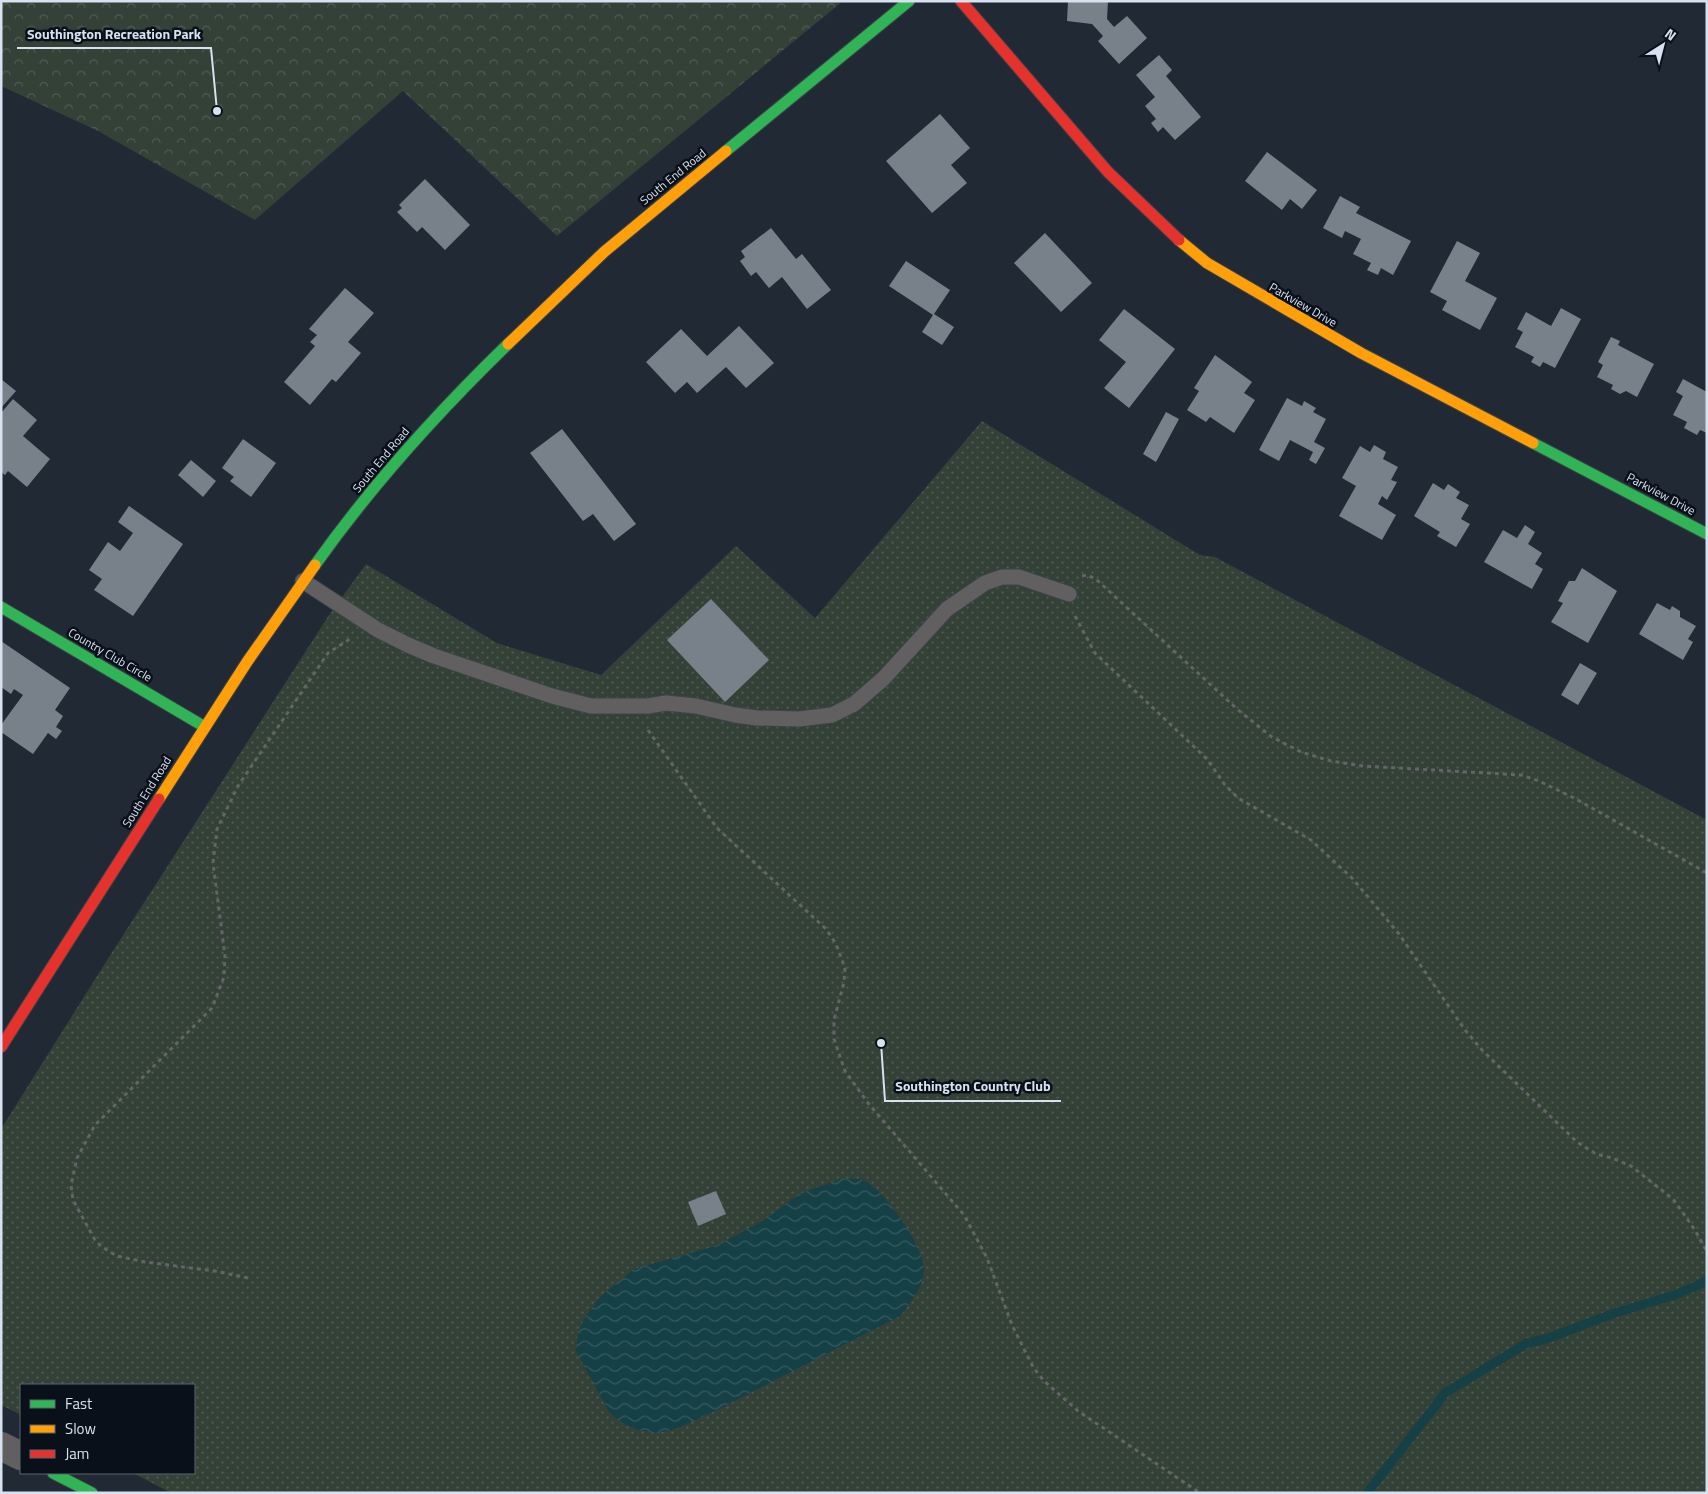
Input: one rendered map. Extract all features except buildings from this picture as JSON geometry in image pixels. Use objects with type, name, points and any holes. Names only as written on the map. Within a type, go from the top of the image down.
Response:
[{"type":"street","name":"South End Road","points":[[1,1048],[247,662],[303,581],[357,510],[451,399],[597,259],[909,1]]},
{"type":"street","name":"Parkview Drive","points":[[961,1],[1125,189],[1184,246],[1207,263],[1361,353],[1707,534]]},
{"type":"street","name":"Country Club Circle","points":[[1,607],[205,727]]},
{"type":"street","points":[[1,1446],[20,1456]]},
{"type":"street","points":[[55,1474],[92,1493]]},
{"type":"lane","points":[[303,581],[378,630],[434,656],[552,696],[590,706],[666,704],[696,706],[735,716],[799,719],[832,715],[854,704],[883,678],[947,609],[985,583],[1002,577],[1019,577],[1069,594]]},
{"type":"path","points":[[1707,874],[1576,800],[1539,781],[1520,775],[1363,766],[1331,761],[1302,752],[1272,737],[1243,714],[1098,581],[1088,575],[1082,576],[1074,583],[1069,594],[1074,614],[1095,653],[1207,759],[1225,785],[1238,798],[1311,840],[1353,879],[1400,934],[1465,1030],[1482,1050],[1577,1142],[1596,1154],[1631,1166],[1673,1199],[1695,1230],[1707,1252]]},
{"type":"path","points":[[248,1278],[215,1270],[117,1256],[102,1247],[91,1232],[73,1200],[71,1184],[77,1158],[95,1126],[212,1008],[224,977],[225,956],[213,863],[215,845],[218,829],[238,786],[328,653],[363,632],[378,630]]},
{"type":"path","points":[[628,706],[717,828],[826,929],[836,944],[845,968],[844,982],[834,1020],[834,1039],[845,1071],[868,1103],[964,1215],[987,1258],[1012,1325],[1033,1367],[1044,1380],[1078,1411],[1200,1493]]},
{"type":"green space","points":[[1,1],[843,1],[557,236],[403,91],[255,220],[98,131],[1,86]]},
{"type":"green space","points":[[982,421],[1200,555],[1215,557],[1707,820],[1707,1493],[171,1493],[135,1474],[195,1474],[195,1384],[20,1384],[20,1414],[1,1405],[1,1129],[329,615],[366,564],[497,643],[601,675],[736,546],[815,618]]},
{"type":"water","points":[[841,1179],[859,1179],[873,1186],[892,1207],[917,1246],[924,1268],[922,1282],[900,1316],[678,1428],[658,1433],[638,1430],[622,1423],[609,1412],[576,1351],[578,1333],[584,1319],[600,1297],[634,1269],[716,1246],[763,1221],[799,1194]]},
{"type":"waterway","points":[[1367,1493],[1445,1393],[1527,1343],[1546,1339],[1615,1313],[1675,1295],[1707,1281]]},
{"type":"traffic: fast","points":[[726,151],[909,1]]},
{"type":"traffic: fast","points":[[315,565],[336,536],[406,450],[508,344]]},
{"type":"traffic: fast","points":[[1533,443],[1707,534]]},
{"type":"traffic: fast","points":[[1,607],[205,727]]},
{"type":"traffic: fast","points":[[55,1474],[92,1493]]},
{"type":"traffic: slow","points":[[508,344],[604,252],[726,151]]},
{"type":"traffic: slow","points":[[1179,240],[1207,263],[1361,353],[1533,443]]},
{"type":"traffic: slow","points":[[159,799],[247,662],[315,565]]},
{"type":"traffic: jam","points":[[961,1],[1108,172],[1179,240]]},
{"type":"traffic: jam","points":[[1,1047],[159,799]]},
{"type":"place","name":"Southington Recreation Park","points":[[217,111]]},
{"type":"place","name":"Southington Country Club","points":[[881,1043]]}]
